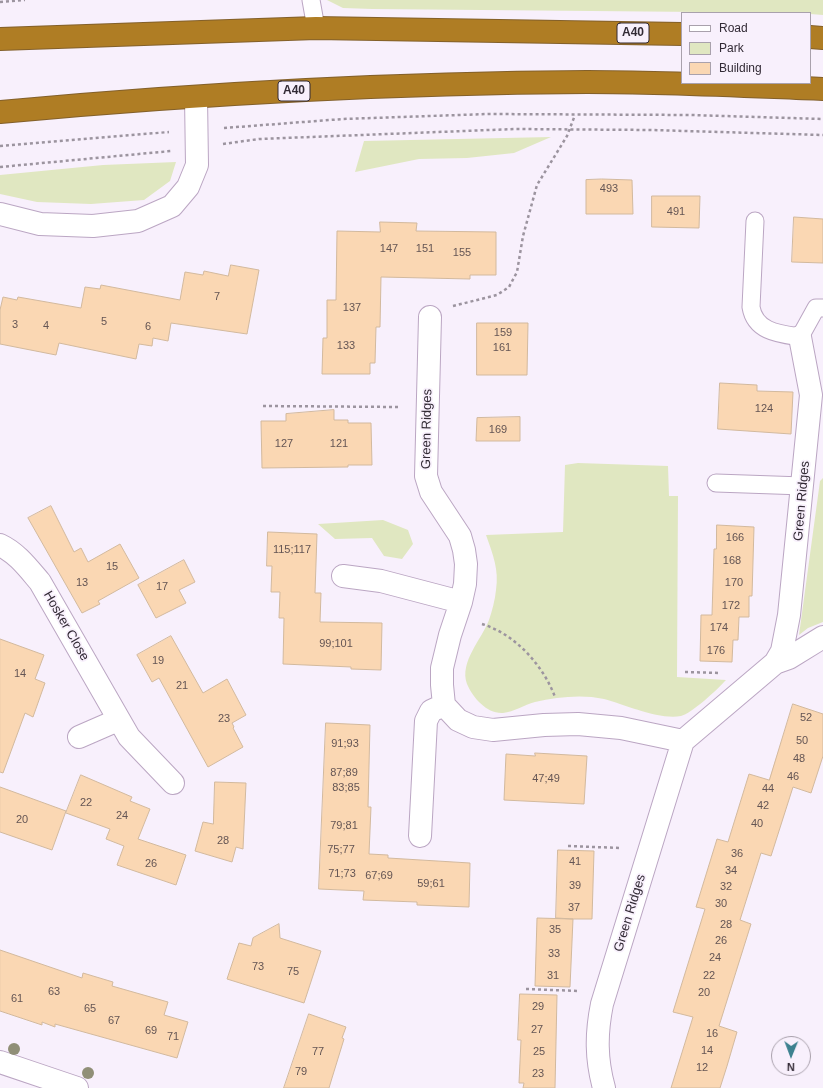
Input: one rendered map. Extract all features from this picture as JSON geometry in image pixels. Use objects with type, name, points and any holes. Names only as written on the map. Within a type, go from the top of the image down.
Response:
[{"type":"highway","name":"A40","points":[[0,39],[316,28],[681,34]]},
{"type":"highway","points":[[811,37],[823,38]]},
{"type":"highway","name":"A40","points":[[0,112],[196,96],[364,87],[588,82],[681,83]]},
{"type":"highway","name":"A40","points":[[697,84],[823,89]]},
{"type":"street","points":[[0,214],[40,224],[92,226],[138,221],[172,206],[184,191],[197,165],[198,139],[196,96]]},
{"type":"street","name":"Green Ridges","points":[[430,317],[426,476],[431,492],[460,536],[466,564],[459,610],[450,635],[442,668],[444,705]]},
{"type":"street","name":"Green Ridges","points":[[604,1088],[597,1058],[596,1037],[602,1004],[683,741],[775,663],[782,651],[789,615],[803,486],[817,395],[800,337]]},
{"type":"street","name":"Hosker Close","points":[[0,544],[23,562],[40,582],[129,737],[173,783]]},
{"type":"street","points":[[343,576],[381,581],[459,610]]},
{"type":"street","name":"Green Ridges","points":[[775,663],[789,658],[823,637]]},
{"type":"street","points":[[420,836],[426,721],[431,711],[444,705],[458,720],[472,727],[493,730],[565,724],[621,728],[683,741]]},
{"type":"street","points":[[80,737],[118,720]]},
{"type":"street","points":[[0,1062],[77,1088]]},
{"type":"lane","points":[[311,0],[316,28]]},
{"type":"lane","points":[[755,221],[752,315],[760,325],[773,332],[800,337],[816,308],[823,308]]},
{"type":"lane","points":[[716,482],[803,486]]},
{"type":"path","points":[[0,2],[25,0]]},
{"type":"path","points":[[0,167],[118,157],[198,139],[343,119],[488,114],[691,115],[823,119]]},
{"type":"path","points":[[430,317],[437,311],[498,295],[509,287],[517,272],[523,236],[537,185],[570,130],[575,115]]},
{"type":"path","points":[[0,146],[198,139],[259,139],[515,129],[651,130],[823,135]]},
{"type":"path","points":[[263,406],[428,408]]},
{"type":"path","points":[[459,610],[494,628],[517,643],[549,682],[565,724]]},
{"type":"path","points":[[685,672],[717,673]]},
{"type":"path","points":[[568,846],[600,847]]},
{"type":"path","points":[[526,989],[557,990]]},
{"type":"green space","points":[[327,0],[823,0],[823,15],[811,14],[811,12],[343,8]]},
{"type":"green space","points":[[551,137],[514,153],[467,158],[419,159],[355,172],[364,141]]},
{"type":"green space","points":[[176,162],[170,181],[144,200],[91,204],[37,202],[0,194],[0,175],[103,165]]},
{"type":"green space","points":[[578,463],[668,466],[669,496],[678,496],[677,677],[726,680],[704,701],[691,711],[681,716],[663,716],[596,697],[578,696],[543,700],[531,703],[515,710],[497,713],[481,704],[473,695],[467,684],[465,676],[466,667],[472,651],[489,620],[496,594],[496,569],[486,535],[563,532],[565,465]]},
{"type":"green space","points":[[823,478],[823,622],[808,628],[799,635],[820,481]]},
{"type":"green space","points":[[383,520],[408,530],[413,544],[402,559],[384,556],[372,538],[335,539],[318,524]]},
{"type":"building","points":[[586,180],[632,180],[633,214],[586,214]]},
{"type":"building","points":[[652,196],[700,196],[699,228],[652,227]]},
{"type":"building","points":[[794,217],[823,219],[823,263],[792,262]]},
{"type":"building","points":[[380,222],[417,223],[416,231],[496,232],[496,275],[470,275],[470,279],[381,277],[380,327],[376,327],[375,363],[370,363],[370,374],[322,374],[323,338],[327,338],[327,300],[336,300],[337,231],[380,232]]},
{"type":"building","points":[[231,265],[259,270],[247,334],[171,323],[168,341],[153,338],[152,346],[139,344],[136,359],[59,343],[56,355],[0,344],[0,310],[3,297],[17,300],[18,297],[81,308],[85,287],[100,289],[101,285],[180,300],[185,272],[203,275],[204,271],[228,276]]},
{"type":"building","points":[[477,323],[528,323],[527,375],[477,375]]},
{"type":"building","points":[[720,383],[757,385],[757,391],[793,392],[791,434],[718,429]]},
{"type":"building","points":[[334,410],[334,420],[348,420],[348,423],[371,423],[372,465],[348,465],[348,467],[262,468],[261,421],[286,421],[286,414]]},
{"type":"building","points":[[520,417],[520,441],[476,441],[477,418]]},
{"type":"building","points":[[51,506],[74,552],[81,548],[88,562],[120,544],[139,578],[98,601],[100,604],[82,613],[28,518]]},
{"type":"building","points":[[717,525],[754,527],[752,596],[749,596],[749,617],[739,617],[738,640],[733,640],[732,662],[700,661],[701,615],[712,615],[714,549],[716,549]]},
{"type":"building","points":[[268,532],[317,534],[315,593],[321,593],[320,622],[382,623],[381,670],[283,664],[284,618],[279,618],[280,592],[271,592],[272,566],[267,566]]},
{"type":"building","points":[[184,560],[195,582],[179,590],[186,603],[156,618],[138,585]]},
{"type":"building","points":[[171,636],[203,693],[227,679],[246,715],[232,723],[243,747],[208,767],[159,678],[152,682],[137,655]]},
{"type":"building","points":[[0,639],[44,655],[35,679],[45,683],[33,717],[25,713],[3,773],[0,772]]},
{"type":"building","points":[[793,704],[823,714],[823,756],[811,793],[793,787],[771,856],[761,853],[740,920],[751,924],[719,1026],[737,1032],[727,1066],[720,1088],[671,1088],[693,1017],[673,1012],[705,909],[696,907],[717,839],[728,842],[749,774],[769,780]]},
{"type":"building","points":[[326,723],[370,725],[368,807],[371,807],[369,854],[388,855],[388,858],[470,863],[469,907],[417,905],[417,902],[363,900],[364,891],[319,889]]},
{"type":"building","points":[[535,753],[587,756],[584,804],[504,800],[506,754],[535,756]]},
{"type":"building","points":[[81,775],[132,797],[130,801],[150,809],[138,839],[186,855],[176,885],[117,865],[124,846],[106,839],[110,829],[66,813]]},
{"type":"building","points":[[215,782],[246,783],[243,849],[236,847],[232,862],[195,851],[203,822],[213,824]]},
{"type":"building","points":[[0,787],[66,811],[52,850],[0,832]]},
{"type":"building","points":[[558,850],[594,851],[592,919],[556,918]]},
{"type":"building","points":[[537,918],[573,919],[570,987],[535,986]]},
{"type":"building","points":[[279,924],[280,938],[321,951],[304,1003],[227,979],[239,943],[251,946],[253,938]]},
{"type":"building","points":[[0,950],[82,978],[83,973],[113,982],[112,986],[168,1002],[164,1015],[188,1022],[177,1058],[55,1024],[55,1027],[42,1022],[42,1025],[0,1011]]},
{"type":"building","points":[[520,994],[557,995],[555,1088],[523,1088],[524,1083],[519,1083],[521,1040],[518,1040]]},
{"type":"building","points":[[309,1014],[346,1027],[342,1038],[344,1039],[329,1088],[284,1088]]}]
